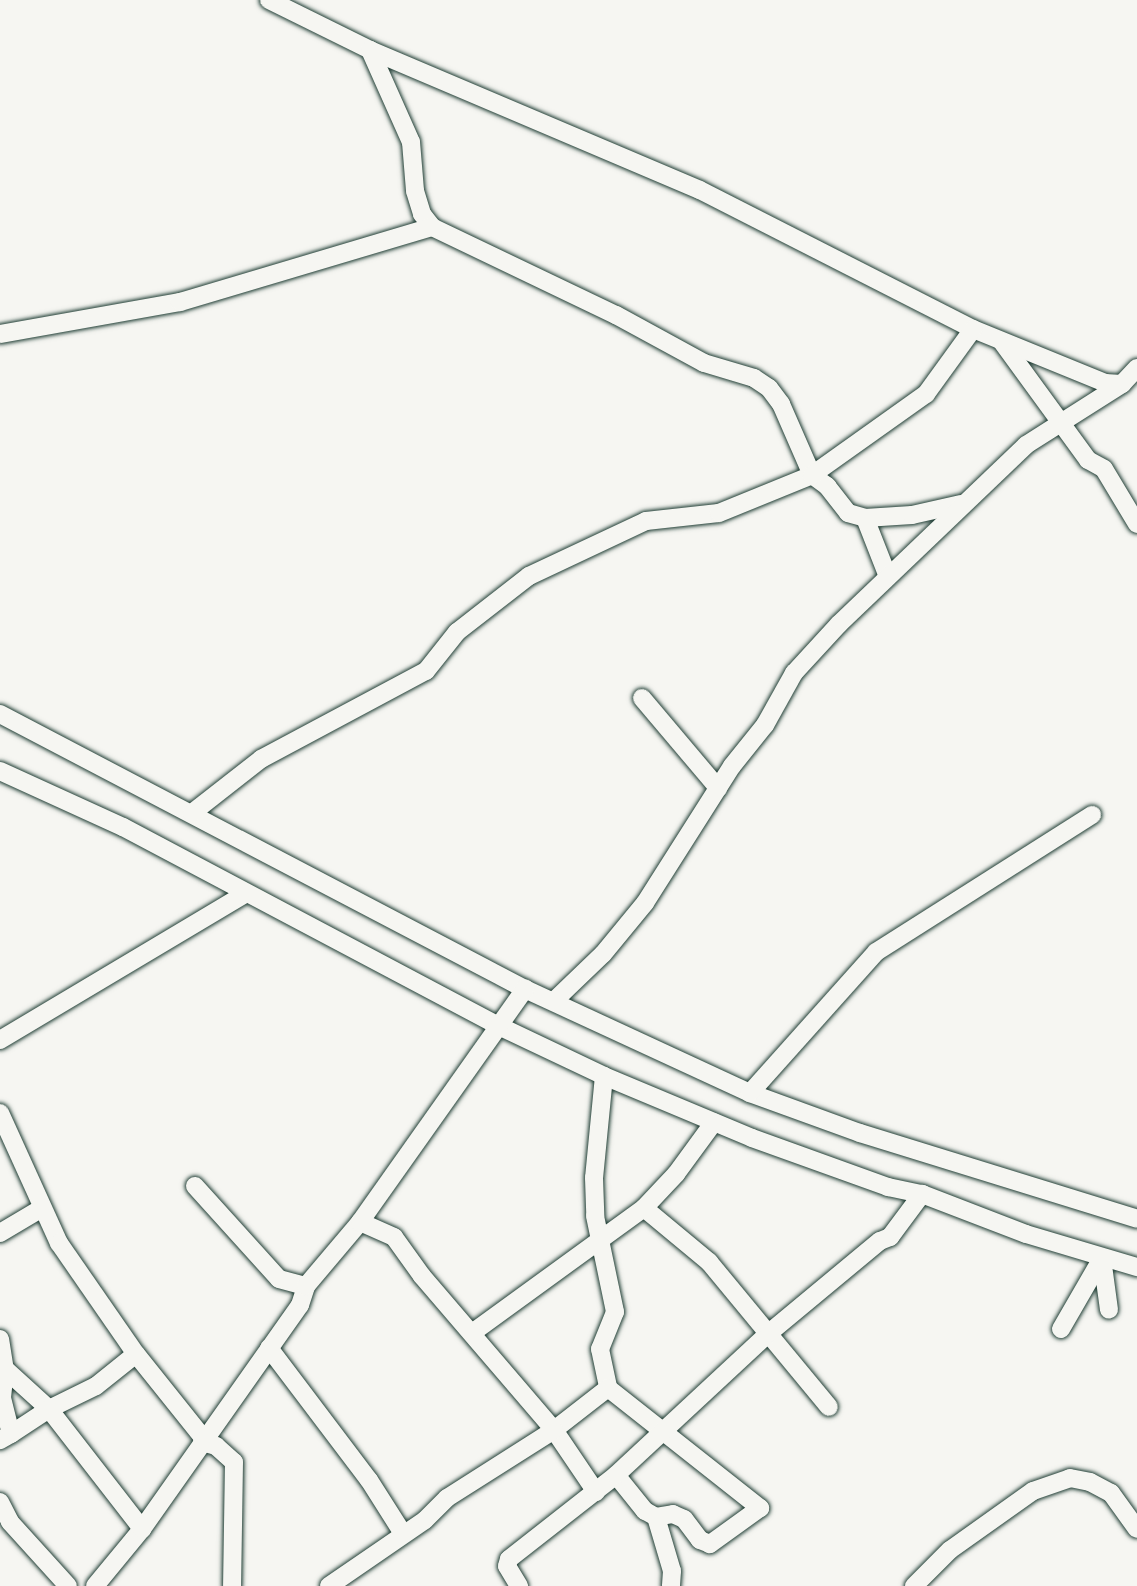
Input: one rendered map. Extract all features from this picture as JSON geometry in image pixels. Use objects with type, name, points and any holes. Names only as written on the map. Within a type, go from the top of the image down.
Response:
[{"type":"street","points":[[268,0],[370,50],[700,190],[973,329],[1105,383],[1122,384]]},
{"type":"street","points":[[370,50],[411,142],[415,191],[422,214],[432,227],[616,315],[704,363],[754,378],[769,388],[781,404],[812,475],[827,486],[848,513],[865,518],[912,516],[963,504]]},
{"type":"street","points":[[0,334],[180,302],[432,227]]},
{"type":"street","points":[[192,813],[261,759],[426,671],[457,632],[529,576],[646,521],[719,513],[812,475],[926,394],[973,329]]},
{"type":"street","points":[[1001,340],[1062,421],[1088,460],[1104,469],[1137,524]]},
{"type":"street","points":[[555,1000],[603,954],[645,903],[718,788],[765,725],[794,673],[887,574],[1026,445],[1122,384],[1137,369]]},
{"type":"street","points":[[865,518],[887,574]]},
{"type":"street","points":[[642,698],[718,788]]},
{"type":"street","points":[[0,714],[525,988],[555,1000],[750,1093],[860,1133],[1137,1219]]},
{"type":"street","points":[[0,771],[123,827],[501,1027],[604,1076],[714,1122],[888,1187],[922,1194],[1026,1234],[1137,1267]]},
{"type":"street","points":[[750,1093],[876,952],[1092,815]]},
{"type":"street","points":[[0,1040],[248,893]]},
{"type":"street","points":[[95,1586],[142,1529],[300,1305],[306,1286],[360,1222],[501,1027],[525,988]]},
{"type":"street","points":[[604,1076],[594,1178],[595,1215],[602,1239],[615,1312],[600,1349],[608,1388],[759,1508],[710,1544],[700,1540],[684,1519],[673,1514],[656,1517],[645,1511],[616,1476]]},
{"type":"street","points":[[0,1113],[59,1243],[136,1354],[203,1440],[216,1446],[234,1462],[232,1586]]},
{"type":"street","points":[[472,1334],[644,1208],[676,1174],[714,1122]]},
{"type":"street","points":[[195,1186],[279,1279],[306,1286]]},
{"type":"street","points":[[519,1586],[507,1566],[509,1559],[616,1476],[660,1431],[768,1333],[880,1241],[890,1238],[922,1194]]},
{"type":"street","points":[[0,1233],[42,1208]]},
{"type":"street","points":[[644,1208],[709,1262],[829,1407]]},
{"type":"street","points":[[360,1222],[394,1237],[472,1334],[554,1430],[596,1492]]},
{"type":"street","points":[[1102,1258],[1109,1310]]},
{"type":"street","points":[[1061,1329],[1102,1258]]},
{"type":"street","points":[[0,1339],[5,1369],[2,1398],[5,1437],[49,1409],[96,1386],[136,1354]]},
{"type":"street","points":[[269,1348],[369,1480],[402,1533]]},
{"type":"street","points":[[5,1369],[49,1409],[142,1529]]},
{"type":"street","points":[[329,1586],[402,1533],[425,1520],[447,1498],[554,1430],[608,1388]]},
{"type":"street","points":[[914,1586],[950,1550],[1033,1491],[1070,1478],[1090,1482],[1111,1493],[1137,1529]]},
{"type":"street","points":[[0,1502],[10,1522],[68,1586]]},
{"type":"street","points":[[656,1517],[672,1571],[671,1586]]}]
